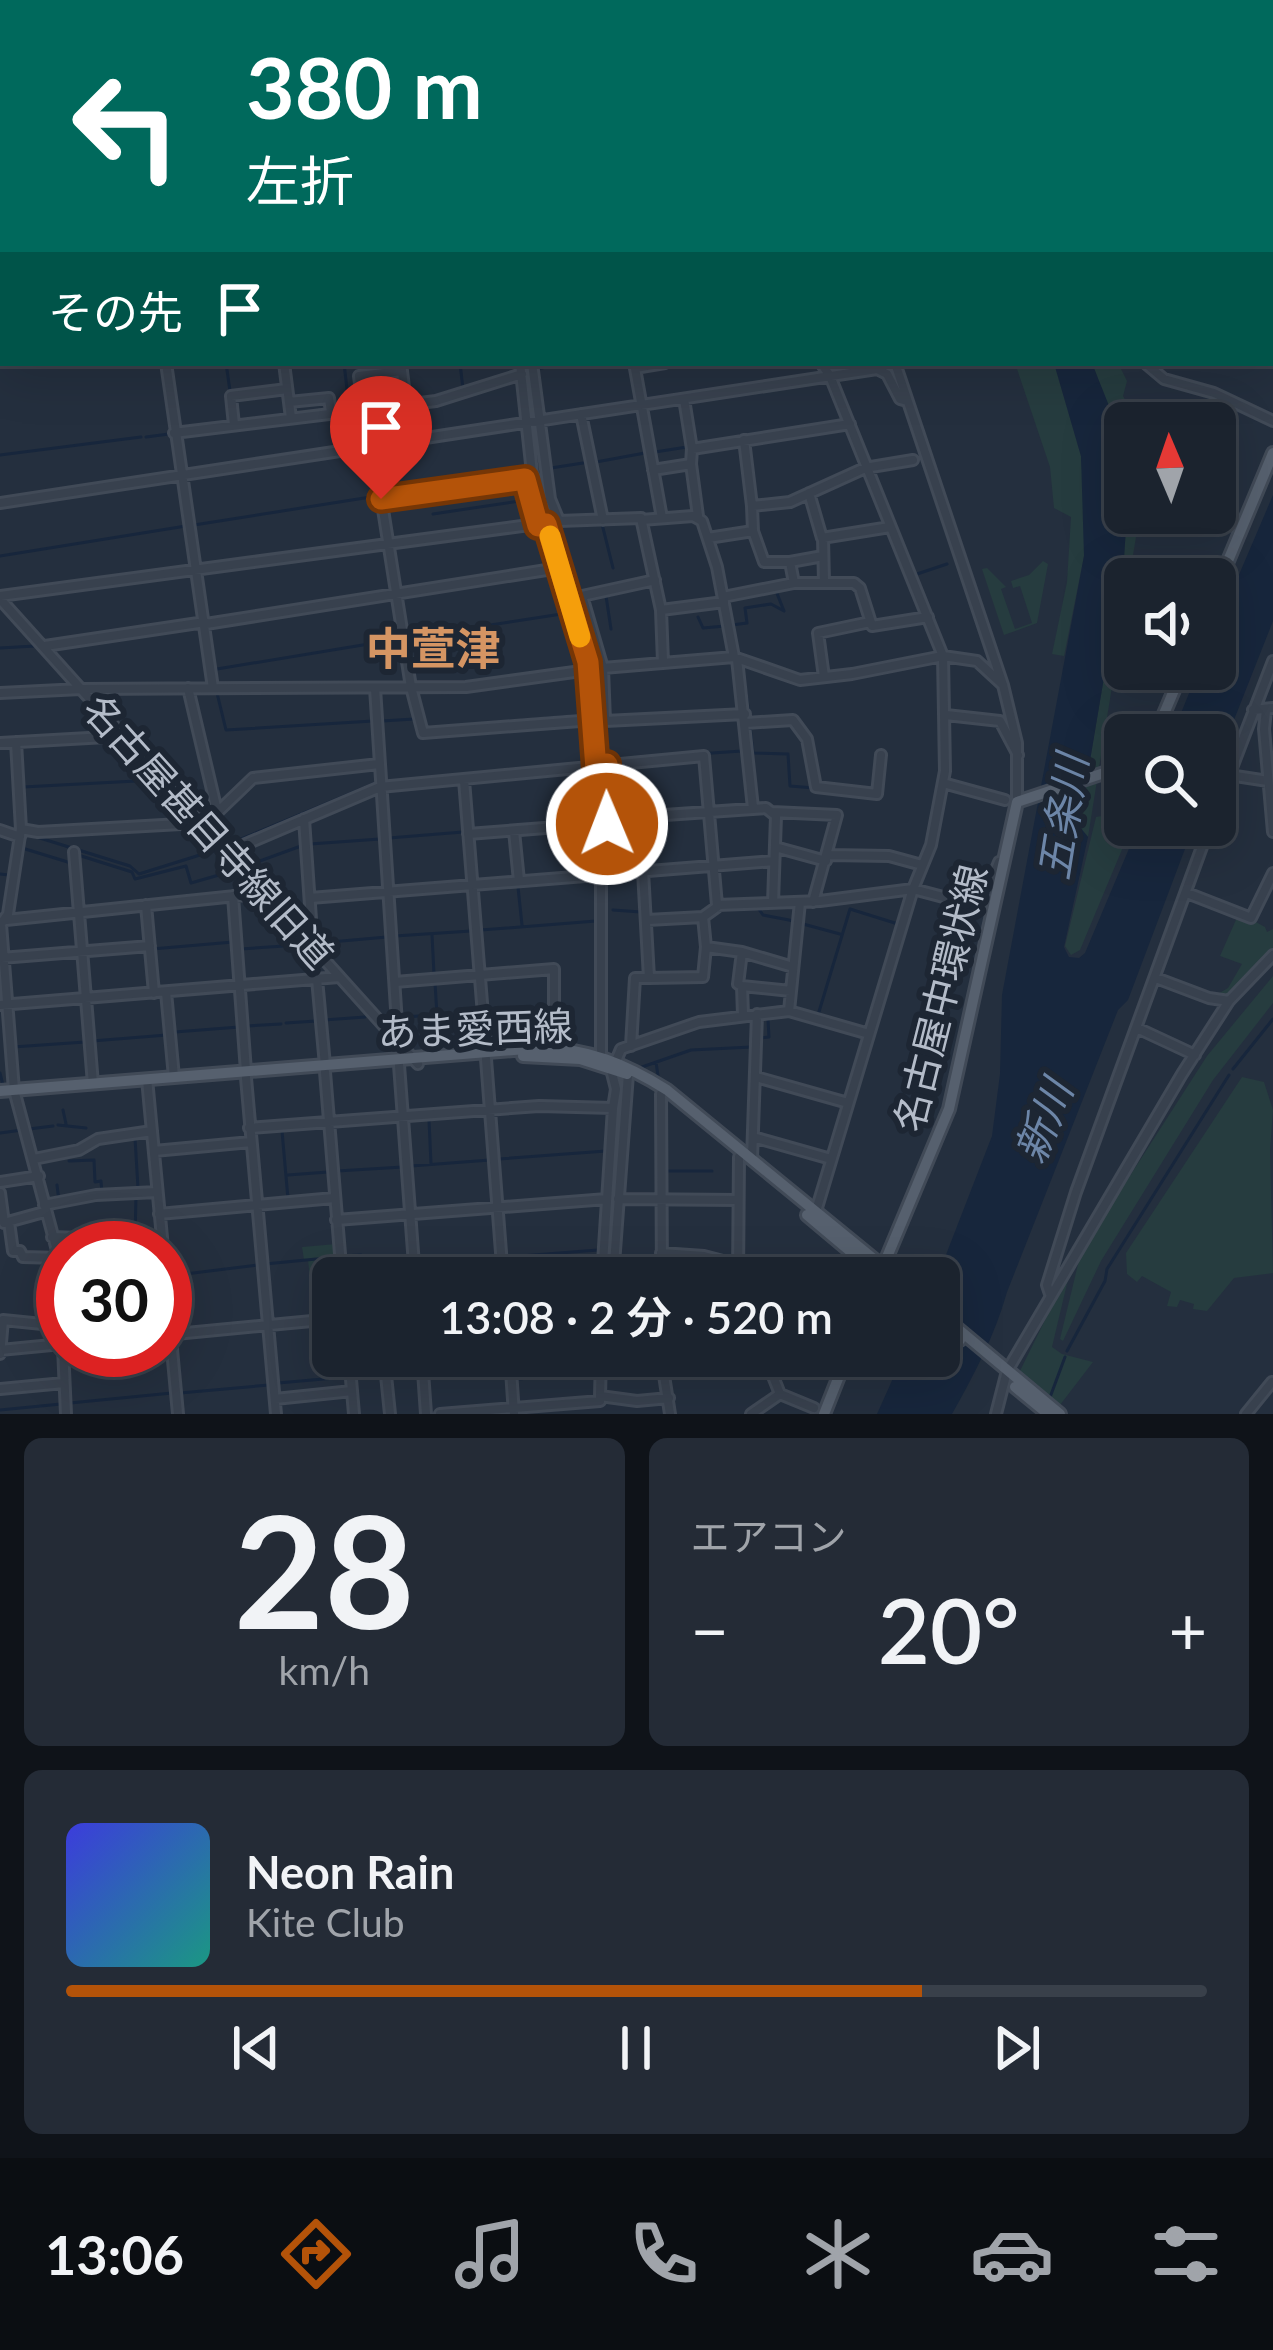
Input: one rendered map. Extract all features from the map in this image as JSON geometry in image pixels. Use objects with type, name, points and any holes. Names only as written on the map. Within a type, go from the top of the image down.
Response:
[{"type":"main road","points":[[1229,558],[1273,453]]},
{"type":"main road","points":[[1016,800],[1104,774]]},
{"type":"main road","name":"名古屋中環状線","points":[[888,1257],[949,1109],[1016,800]]},
{"type":"main road","name":"あま愛西線","points":[[16,1093],[554,1048],[609,1062],[667,1090],[861,1257]]},
{"type":"main road","name":"あま愛西線","points":[[486,1056],[556,1055],[609,1062],[661,1094],[745,1158],[863,1257]]},
{"type":"main road","name":"あま愛西線","points":[[325,1068],[416,1061]]},
{"type":"main road","name":"あま愛西線","points":[[0,1095],[174,1077],[246,1075]]},
{"type":"main road","points":[[960,1332],[1048,1414]]},
{"type":"main road","points":[[960,1339],[1060,1414]]},
{"type":"main road","points":[[821,1412],[837,1377]]},
{"type":"street","points":[[166,366],[213,688]]},
{"type":"street","points":[[284,366],[291,418]]},
{"type":"street","points":[[521,366],[542,525]]},
{"type":"street","points":[[532,366],[550,499],[559,521]]},
{"type":"street","points":[[635,366],[662,518]]},
{"type":"street","points":[[815,1213],[913,889],[931,845],[943,783],[946,715],[943,656],[822,366]]},
{"type":"street","points":[[896,366],[1003,685],[1018,755],[1016,800],[943,783]]},
{"type":"street","points":[[1149,366],[1164,379],[1214,393],[1273,421]]},
{"type":"street","points":[[363,407],[359,376],[402,367],[406,403]]},
{"type":"street","points":[[0,503],[883,370],[900,399],[907,401]]},
{"type":"street","points":[[174,433],[436,401],[522,374]]},
{"type":"street","points":[[234,425],[230,397],[287,389]]},
{"type":"street","points":[[289,402],[329,398],[331,412]]},
{"type":"street","points":[[684,398],[698,516],[724,599],[746,718],[753,808]]},
{"type":"street","points":[[581,414],[603,520]]},
{"type":"street","points":[[692,448],[850,424]]},
{"type":"street","points":[[745,440],[752,531],[764,562],[823,556]]},
{"type":"street","points":[[373,446],[411,688],[424,733],[593,720]]},
{"type":"street","points":[[752,506],[790,502],[865,468],[913,460]]},
{"type":"street","points":[[652,470],[691,464]]},
{"type":"street","points":[[381,499],[522,477],[559,568],[589,671],[593,720],[609,1062],[615,1084],[613,1257]]},
{"type":"street","points":[[809,494],[823,538],[824,582]]},
{"type":"street","points":[[1,599],[559,521],[698,516]]},
{"type":"street","points":[[641,520],[662,610],[663,662]]},
{"type":"street","points":[[823,538],[890,527]]},
{"type":"street","points":[[708,538],[752,531]]},
{"type":"street","points":[[790,562],[794,583]]},
{"type":"street","points":[[43,646],[559,568]]},
{"type":"street","points":[[655,580],[582,596],[603,668],[605,721],[793,720],[807,739],[816,788],[877,794],[880,755]]},
{"type":"street","points":[[662,610],[794,583],[824,582],[859,586],[872,626],[928,617]]},
{"type":"street","name":"名古屋甚目寺線旧道","points":[[1,599],[416,1061]]},
{"type":"street","points":[[824,677],[818,633],[870,622]]},
{"type":"street","points":[[977,661],[988,644]]},
{"type":"street","points":[[0,693],[466,686],[735,657],[786,677],[824,677],[943,656],[977,661],[1003,685]]},
{"type":"street","points":[[1236,754],[1273,661]]},
{"type":"street","points":[[188,688],[217,812]]},
{"type":"street","points":[[375,688],[398,1040]]},
{"type":"street","points":[[1253,710],[1269,709],[1273,832]]},
{"type":"street","points":[[946,715],[1000,721],[1018,755]]},
{"type":"street","points":[[0,743],[124,736]]},
{"type":"street","points":[[6,920],[20,833],[16,742]]},
{"type":"street","points":[[227,852],[380,787],[704,756],[717,905]]},
{"type":"street","points":[[0,830],[202,824],[253,778],[379,764]]},
{"type":"street","points":[[607,764],[614,874]]},
{"type":"street","points":[[1236,776],[1268,781]]},
{"type":"street","points":[[464,780],[501,1257]]},
{"type":"street","points":[[607,819],[766,808],[776,816],[772,903]]},
{"type":"street","points":[[771,812],[837,815],[813,902]]},
{"type":"street","points":[[304,819],[314,947]]},
{"type":"street","points":[[468,835],[596,824]]},
{"type":"street","points":[[514,831],[519,881]]},
{"type":"street","points":[[1050,1296],[1047,1285],[1076,1192],[1203,846]]},
{"type":"street","points":[[775,847],[827,858],[889,856],[922,865]]},
{"type":"street","points":[[74,852],[93,1084]]},
{"type":"street","points":[[647,920],[703,917],[717,905],[813,902],[913,889],[981,907],[1006,853]]},
{"type":"street","points":[[310,898],[774,861]]},
{"type":"street","points":[[644,872],[649,978]]},
{"type":"street","points":[[1187,893],[1251,918],[1273,873]]},
{"type":"street","points":[[47,1221],[16,1093],[4,1005],[1,924],[264,893]]},
{"type":"street","points":[[233,896],[276,1414]]},
{"type":"street","points":[[789,1011],[800,902]]},
{"type":"street","points":[[146,905],[154,993]]},
{"type":"street","points":[[631,1046],[635,978],[703,976],[703,917]]},
{"type":"street","points":[[2,958],[149,946]]},
{"type":"street","points":[[706,947],[793,967]]},
{"type":"street","points":[[742,952],[738,984],[791,991]]},
{"type":"street","points":[[996,1414],[1007,1375],[1050,1296],[1195,1055],[1229,1001],[1273,955]]},
{"type":"street","points":[[395,982],[554,969],[554,1048]]},
{"type":"street","points":[[4,1005],[340,977]]},
{"type":"street","points":[[1156,978],[1229,1001]]},
{"type":"street","points":[[317,979],[340,1257]]},
{"type":"street","points":[[742,986],[743,1015]]},
{"type":"street","points":[[166,992],[174,1077]]},
{"type":"street","points":[[609,1062],[621,1049],[699,1022],[743,1015],[789,1011],[869,1034]]},
{"type":"street","points":[[738,1257],[738,1200],[753,1136],[757,1014]]},
{"type":"street","points":[[1137,1028],[1195,1055]]},
{"type":"street","points":[[399,1065],[413,1257]]},
{"type":"street","points":[[605,1257],[628,1074]]},
{"type":"street","points":[[756,1077],[848,1103]]},
{"type":"street","points":[[147,1083],[160,1221]]},
{"type":"street","points":[[661,1094],[662,1257]]},
{"type":"street","points":[[249,1127],[560,1105],[613,1108]]},
{"type":"street","points":[[34,1160],[79,1150],[98,1139],[152,1131]]},
{"type":"street","points":[[753,1136],[832,1160]]},
{"type":"street","points":[[154,1151],[250,1142]]},
{"type":"street","points":[[0,1182],[39,1176]]},
{"type":"street","points":[[0,1193],[4,1223],[96,1195],[157,1192]]},
{"type":"street","points":[[159,1214],[334,1198]]},
{"type":"street","points":[[336,1220],[612,1199],[738,1200]]},
{"type":"street","points":[[9,1222],[13,1251],[36,1257]]},
{"type":"street","points":[[662,1252],[708,1257]]},
{"type":"street","points":[[36,1323],[3,1320],[0,1351],[36,1347]]},
{"type":"street","points":[[192,1332],[312,1321]]},
{"type":"street","points":[[64,1377],[66,1414]]},
{"type":"street","points":[[173,1377],[178,1414]]},
{"type":"street","points":[[351,1377],[354,1414]]},
{"type":"street","points":[[387,1377],[390,1414]]},
{"type":"street","points":[[423,1377],[426,1414]]},
{"type":"street","points":[[512,1377],[514,1411]]},
{"type":"street","points":[[440,1414],[600,1401],[603,1377]]},
{"type":"street","points":[[665,1377],[670,1414]]},
{"type":"street","points":[[773,1377],[780,1394],[821,1412]]},
{"type":"street","points":[[1246,1414],[1272,1382]]},
{"type":"street","points":[[0,1389],[64,1383]]},
{"type":"street","points":[[275,1399],[352,1391]]},
{"type":"street","points":[[751,1414],[780,1394]]},
{"type":"street","points":[[604,1396],[637,1401],[669,1398]]},
{"type":"street","points":[[637,1401],[638,1414]]},
{"type":"green space","points":[[1016,366],[1055,366],[1081,456],[1084,556],[1064,656],[1052,654],[1067,582],[1071,517],[1054,508],[1050,467]]},
{"type":"green space","points":[[1093,366],[1120,366],[1127,381],[1126,402],[1107,402]]},
{"type":"green space","points":[[1126,534],[1136,534],[1132,558],[1124,558]]},
{"type":"green space","points":[[1043,561],[1048,564],[1037,623],[1004,635],[982,569],[987,568],[1006,587],[1001,589],[1015,629],[1032,623],[1020,586],[1013,588],[1011,581],[1029,575]]},
{"type":"green space","points":[[1104,677],[1104,690],[1111,690],[1088,837],[1079,826]]},
{"type":"green space","points":[[1096,817],[1104,817],[1104,846],[1123,846],[1080,950],[1071,955],[1065,946]]},
{"type":"green space","points":[[1239,913],[1267,932],[1273,929],[1273,951],[1231,994],[1216,995],[1228,988],[1242,964],[1220,956]]},
{"type":"green space","points":[[1273,976],[1273,1003],[1213,1080],[1101,1261],[1063,1341],[1081,1252],[1207,1056]]},
{"type":"green space","points":[[1242,1077],[1264,1082],[1273,1110],[1273,1273],[1234,1278],[1207,1311],[1180,1300],[1177,1307],[1167,1306],[1171,1292],[1142,1276],[1137,1282],[1127,1274],[1126,1253]]},
{"type":"green space","points":[[336,1244],[338,1257],[312,1257],[312,1298],[308,1260],[304,1260],[302,1247]]},
{"type":"green space","points":[[1071,1267],[1052,1347],[1093,1362],[1060,1405],[1019,1373]]},
{"type":"water","points":[[1055,366],[1093,366],[1108,402],[1104,402],[1104,534],[1125,534],[1124,558],[1104,558],[1104,677],[1079,826],[1088,837],[1064,947],[1069,957],[1085,953],[1130,846],[1186,846],[1128,1000],[1118,1010],[968,1385],[952,1414],[877,1414],[894,1377],[960,1377],[960,1257],[945,1257],[992,1136],[1002,995],[1084,556],[1081,456]]},
{"type":"water","points":[[1273,495],[1273,621],[1236,715],[1181,714],[1190,690],[1236,690],[1236,582]]},
{"type":"waterway","points":[[226,366],[230,391]]},
{"type":"waterway","points":[[344,366],[349,407]]},
{"type":"waterway","points":[[460,366],[463,389]]},
{"type":"waterway","points":[[537,369],[550,366]]},
{"type":"waterway","points":[[641,371],[674,366]]},
{"type":"waterway","points":[[817,366],[822,372]]},
{"type":"waterway","points":[[473,385],[504,376]]},
{"type":"waterway","points":[[828,382],[844,423]]},
{"type":"waterway","points":[[409,399],[441,396]]},
{"type":"waterway","points":[[367,405],[401,400]]},
{"type":"waterway","points":[[336,409],[357,406]]},
{"type":"waterway","points":[[370,411],[375,440]]},
{"type":"waterway","points":[[847,429],[861,465]]},
{"type":"waterway","points":[[146,437],[169,434]]},
{"type":"waterway","points":[[0,455],[141,437]]},
{"type":"waterway","points":[[655,452],[687,447]]},
{"type":"waterway","points":[[596,462],[645,453]]},
{"type":"waterway","points":[[551,468],[583,463]]},
{"type":"waterway","points":[[587,463],[595,502]]},
{"type":"waterway","points":[[410,491],[528,472],[541,522]]},
{"type":"waterway","points":[[194,525],[377,496]]},
{"type":"waterway","points":[[433,514],[526,500]]},
{"type":"waterway","points":[[613,568],[602,524],[624,522]]},
{"type":"waterway","points":[[0,556],[186,526]]},
{"type":"waterway","points":[[542,528],[554,566]]},
{"type":"waterway","points":[[914,575],[947,564]]},
{"type":"waterway","points":[[556,572],[583,663]]},
{"type":"waterway","points":[[732,625],[747,623],[745,608],[771,604],[784,611],[776,591]]},
{"type":"waterway","points":[[611,629],[606,596],[615,594]]},
{"type":"waterway","points":[[406,638],[568,613]]},
{"type":"waterway","points":[[698,617],[703,628],[725,626]]},
{"type":"waterway","points":[[217,669],[399,639]]},
{"type":"waterway","points":[[0,648],[35,646]]},
{"type":"waterway","points":[[742,667],[750,720]]},
{"type":"waterway","points":[[607,673],[609,717]]},
{"type":"waterway","points":[[585,676],[587,692]]},
{"type":"waterway","points":[[217,693],[226,730],[373,721]]},
{"type":"waterway","points":[[424,718],[427,728],[587,715]]},
{"type":"waterway","points":[[382,721],[414,719]]},
{"type":"waterway","points":[[750,727],[753,753],[788,754],[790,786],[814,788]]},
{"type":"waterway","points":[[0,738],[113,733]]},
{"type":"waterway","points":[[20,746],[25,825]]},
{"type":"waterway","points":[[608,760],[742,751]]},
{"type":"waterway","points":[[383,783],[426,779]]},
{"type":"waterway","points":[[23,787],[155,780]]},
{"type":"waterway","points":[[229,844],[376,783]]},
{"type":"waterway","points":[[389,838],[463,832]]},
{"type":"waterway","points":[[27,834],[130,866],[139,874],[216,850]]},
{"type":"waterway","points":[[310,844],[380,839]]},
{"type":"waterway","points":[[249,865],[301,846]]},
{"type":"waterway","points":[[22,848],[71,863]]},
{"type":"waterway","points":[[78,855],[132,872],[135,879],[186,866],[191,883],[233,871]]},
{"type":"waterway","points":[[0,874],[9,875]]},
{"type":"waterway","points":[[518,887],[522,925]]},
{"type":"waterway","points":[[708,918],[732,908]]},
{"type":"waterway","points":[[758,908],[763,915],[794,921]]},
{"type":"waterway","points":[[794,1007],[818,1015],[850,909],[898,924]]},
{"type":"waterway","points":[[613,910],[641,912]]},
{"type":"waterway","points":[[481,930],[596,921]]},
{"type":"waterway","points":[[803,924],[840,934]]},
{"type":"waterway","points":[[395,936],[471,931]]},
{"type":"waterway","points":[[432,935],[434,974]]},
{"type":"waterway","points":[[319,943],[387,937]]},
{"type":"waterway","points":[[152,949],[233,942]]},
{"type":"waterway","points":[[241,949],[299,945]]},
{"type":"waterway","points":[[402,1017],[437,1015],[435,983]]},
{"type":"waterway","points":[[324,1020],[365,1017]]},
{"type":"waterway","points":[[1233,1069],[1273,1019]]},
{"type":"waterway","points":[[759,1038],[769,1037],[768,1020]]},
{"type":"waterway","points":[[286,1023],[316,1021]]},
{"type":"waterway","points":[[247,1026],[281,1024]]},
{"type":"waterway","points":[[175,1032],[239,1027]]},
{"type":"waterway","points":[[92,1041],[167,1035]]},
{"type":"waterway","points":[[13,1047],[85,1042]]},
{"type":"waterway","points":[[642,1067],[691,1050],[752,1047]]},
{"type":"waterway","points":[[656,1062],[658,1076]]},
{"type":"waterway","points":[[0,1073],[3,1085]]},
{"type":"waterway","points":[[1067,1351],[1107,1269],[1229,1075]]},
{"type":"waterway","points":[[63,1110],[66,1124]]},
{"type":"waterway","points":[[429,1120],[431,1164]]},
{"type":"waterway","points":[[256,1124],[285,1122]]},
{"type":"waterway","points":[[58,1125],[86,1128]]},
{"type":"waterway","points":[[29,1129],[53,1126]]},
{"type":"waterway","points":[[657,1126],[657,1176]]},
{"type":"waterway","points":[[0,1133],[22,1130]]},
{"type":"waterway","points":[[282,1131],[288,1199]]},
{"type":"waterway","points":[[135,1138],[138,1188]]},
{"type":"waterway","points":[[499,1159],[606,1151]]},
{"type":"waterway","points":[[69,1161],[94,1160],[95,1182],[101,1181],[102,1193]]},
{"type":"waterway","points":[[411,1166],[490,1160]]},
{"type":"waterway","points":[[337,1171],[403,1167]]},
{"type":"waterway","points":[[665,1171],[712,1171]]},
{"type":"waterway","points":[[288,1175],[328,1172]]},
{"type":"waterway","points":[[57,1185],[59,1201]]},
{"type":"waterway","points":[[135,1221],[136,1195]]},
{"type":"waterway","points":[[507,1257],[598,1250]]},
{"type":"waterway","points":[[343,1256],[361,1257]]},
{"type":"waterway","points":[[265,1264],[312,1259]]},
{"type":"waterway","points":[[192,1273],[258,1265]]},
{"type":"waterway","points":[[1049,1400],[1065,1357]]},
{"type":"waterway","points":[[278,1383],[346,1377]]},
{"type":"waterway","points":[[517,1377],[544,1377]]},
{"type":"waterway","points":[[180,1393],[269,1385]]},
{"type":"waterway","points":[[70,1403],[172,1393]]},
{"type":"waterway","points":[[0,1410],[61,1404]]},
{"type":"slow traffic","points":[[550,536],[580,637]]},
{"type":"district","name":"中萱津","points":[[433,648]]},
{"type":"route","points":[[381,499],[525,479],[538,526],[546,524],[588,662],[596,769],[607,764],[607,824]]},
{"type":"water label","name":"五条川","points":[[1062,817]]},
{"type":"water label","name":"新川","points":[[1043,1121]]}]
